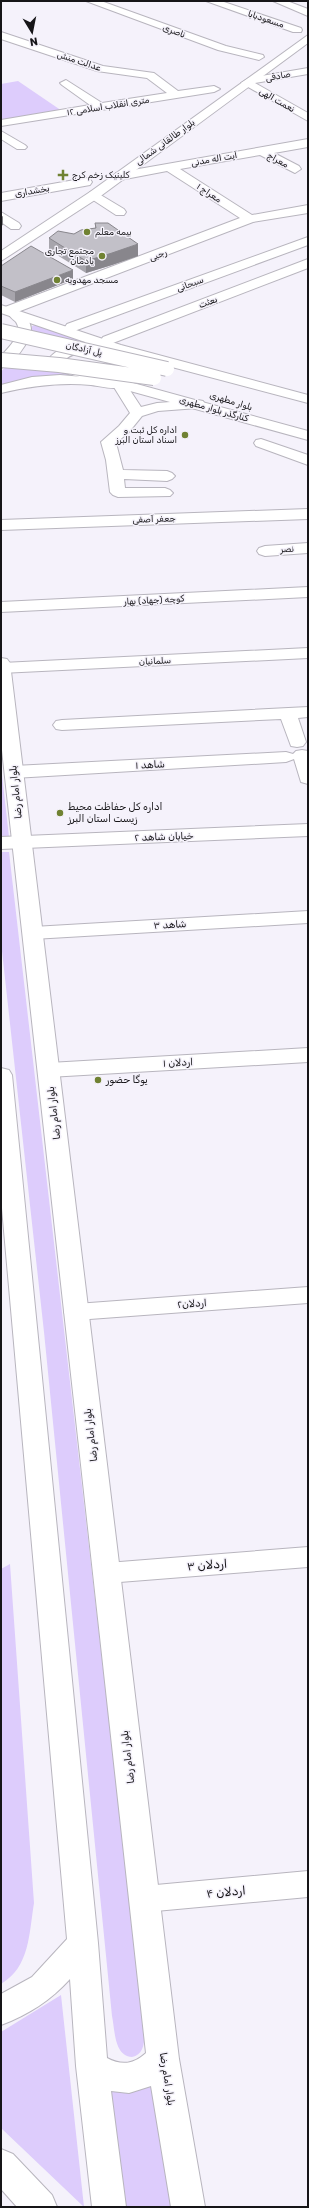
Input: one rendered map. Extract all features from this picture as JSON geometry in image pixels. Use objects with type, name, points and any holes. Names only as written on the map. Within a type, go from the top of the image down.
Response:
[{"type":"street","name":"ناصری","points":[[91,1],[222,48],[259,57]]},
{"type":"street","name":"مسعودبابا","points":[[211,1],[297,30]]},
{"type":"street","points":[[278,1],[308,14]]},
{"type":"street","points":[[284,39],[308,22]]},
{"type":"street","name":"عدالت منش","points":[[1,35],[101,69],[150,75],[176,95]]},
{"type":"street","name":"بلوار طالقانی شمالی","points":[[1,257],[94,195],[308,38]]},
{"type":"street","points":[[248,65],[272,48]]},
{"type":"street","name":"صادقی","points":[[248,82],[308,71]]},
{"type":"street","points":[[196,102],[225,81]]},
{"type":"street","name":"نعمت الهی","points":[[248,82],[308,118]]},
{"type":"street","points":[[66,83],[100,107]]},
{"type":"street","name":"۱۲ متری انقلاب اسلامی","points":[[1,123],[214,89]]},
{"type":"street","points":[[1,114],[15,120]]},
{"type":"street","points":[[52,115],[64,123]]},
{"type":"street","points":[[1,134],[21,147]]},
{"type":"street","name":"آیت اله مدنی","points":[[120,176],[308,143]]},
{"type":"street","name":"معراج","points":[[262,151],[295,169]]},
{"type":"street","name":"معراج ۱","points":[[168,167],[250,219]]},
{"type":"street","points":[[62,199],[98,173]]},
{"type":"street","name":"بخشداری","points":[[1,197],[86,182]]},
{"type":"street","points":[[94,195],[120,212]]},
{"type":"street","name":"رجبی","points":[[9,311],[250,219],[308,209]]},
{"type":"street","points":[[1,216],[20,225],[7,236]]},
{"type":"street","name":"سبحانی","points":[[72,327],[308,241]]},
{"type":"street","points":[[22,242],[35,250]]},
{"type":"street","name":"بعثت","points":[[112,344],[308,264]]},
{"type":"street","points":[[74,273],[87,280]]},
{"type":"street","points":[[9,311],[112,344],[308,399]]},
{"type":"street","points":[[1,364],[19,343],[26,331],[25,324],[9,311]]},
{"type":"street","name":"پل آزادگان","points":[[1,331],[171,378]]},
{"type":"street","name":"پل آزادگان","points":[[1,343],[154,378]]},
{"type":"street","points":[[112,344],[72,349],[62,354],[55,360],[59,368],[119,384],[137,413]]},
{"type":"street","points":[[1,360],[34,361],[106,373],[154,378]]},
{"type":"street","points":[[1,389],[32,380],[51,378],[119,384]]},
{"type":"street","name":"بلوار مطهری","points":[[154,378],[171,378],[308,410]]},
{"type":"street","name":"بلوار مطهری","points":[[171,378],[308,423]]},
{"type":"street","name":"کنارگذر بلوار مطهری","points":[[119,384],[198,404],[308,436]]},
{"type":"street","points":[[165,493],[118,492],[116,474],[108,442],[124,429],[137,413],[157,407],[198,404]]},
{"type":"street","points":[[262,443],[308,460]]},
{"type":"street","points":[[116,474],[167,476]]},
{"type":"street","name":"جعفر آصفی","points":[[1,524],[308,514]]},
{"type":"street","name":"نصر","points":[[265,550],[308,548]]},
{"type":"street","name":"کوچه (جهاد) بهار","points":[[1,607],[308,592]]},
{"type":"street","name":"سلمانیان","points":[[1,665],[308,653]]},
{"type":"street","name":"بلوار امام رضا","points":[[1,665],[14,772],[11,843],[33,933],[164,2059],[188,2207]]},
{"type":"street","points":[[62,725],[308,712]]},
{"type":"street","points":[[288,713],[301,761]]},
{"type":"street","name":"شاهد ۱","points":[[14,772],[301,761]]},
{"type":"street","name":"خیابان شاهد ۲","points":[[11,843],[308,830]]},
{"type":"street","name":"شاهد ۳","points":[[33,933],[308,917]]},
{"type":"street","name":"اردلان ۱","points":[[49,1070],[308,1055]]},
{"type":"street","points":[[1,1075],[83,1943],[92,2066],[109,2207]]},
{"type":"street","name":"اردلان۲","points":[[76,1312],[308,1295]]},
{"type":"street","name":"اردلان ۳","points":[[107,1573],[308,1558]]},
{"type":"street","name":"اردلان ۴","points":[[145,1899],[308,1884]]},
{"type":"street","points":[[1,2011],[43,1987],[83,1943]]},
{"type":"street","points":[[92,2066],[106,2075],[121,2079],[138,2078],[152,2070],[164,2059]]},
{"type":"street","points":[[1,2165],[40,2207]]},
{"type":"shaded area","points":[[18,81],[65,113],[1,123],[1,84]]},
{"type":"shaded area","points":[[35,325],[85,341],[74,343],[32,333],[32,326]]},
{"type":"shaded area","points":[[9,362],[97,379],[60,376],[37,378],[1,386],[1,372]]},
{"type":"shaded area","points":[[1,766],[9,837],[1,837]]},
{"type":"shaded area","points":[[1,852],[9,852],[143,2016],[143,2046],[137,2055],[132,2057],[126,2056],[122,2052],[116,2041],[112,2016],[44,1332],[1,942]]},
{"type":"shaded area","points":[[10,1564],[34,1903],[29,1937],[23,1959],[11,1977],[1,1984],[1,1569]]},
{"type":"shaded area","points":[[61,1995],[84,2207],[1,2128],[1,2032]]},
{"type":"shaded area","points":[[150,2082],[176,2207],[121,2207],[109,2084]]},
{"type":"building","points":[[95,223],[108,223],[138,244],[86,261],[49,238],[58,231],[74,234],[81,230],[96,228]]},
{"type":"building","points":[[31,246],[73,270],[15,292],[1,286],[1,266]]},
{"type":"place","name":"کلینیک زخم کرج","points":[[63,175]]},
{"type":"place","name":"بیمه معلم","points":[[87,232]]},
{"type":"place","name":"مجتمع تجاری یادمان","points":[[102,256]]},
{"type":"place","name":"مسجد مهدویه","points":[[57,280]]},
{"type":"place","name":"اداره کل ثبت و اسناد استان البرز","points":[[185,435]]},
{"type":"place","name":"اداره کل حفاظت محیط زیست استان البرز","points":[[60,813]]},
{"type":"place","name":"یوگا حضور","points":[[98,1080]]}]
